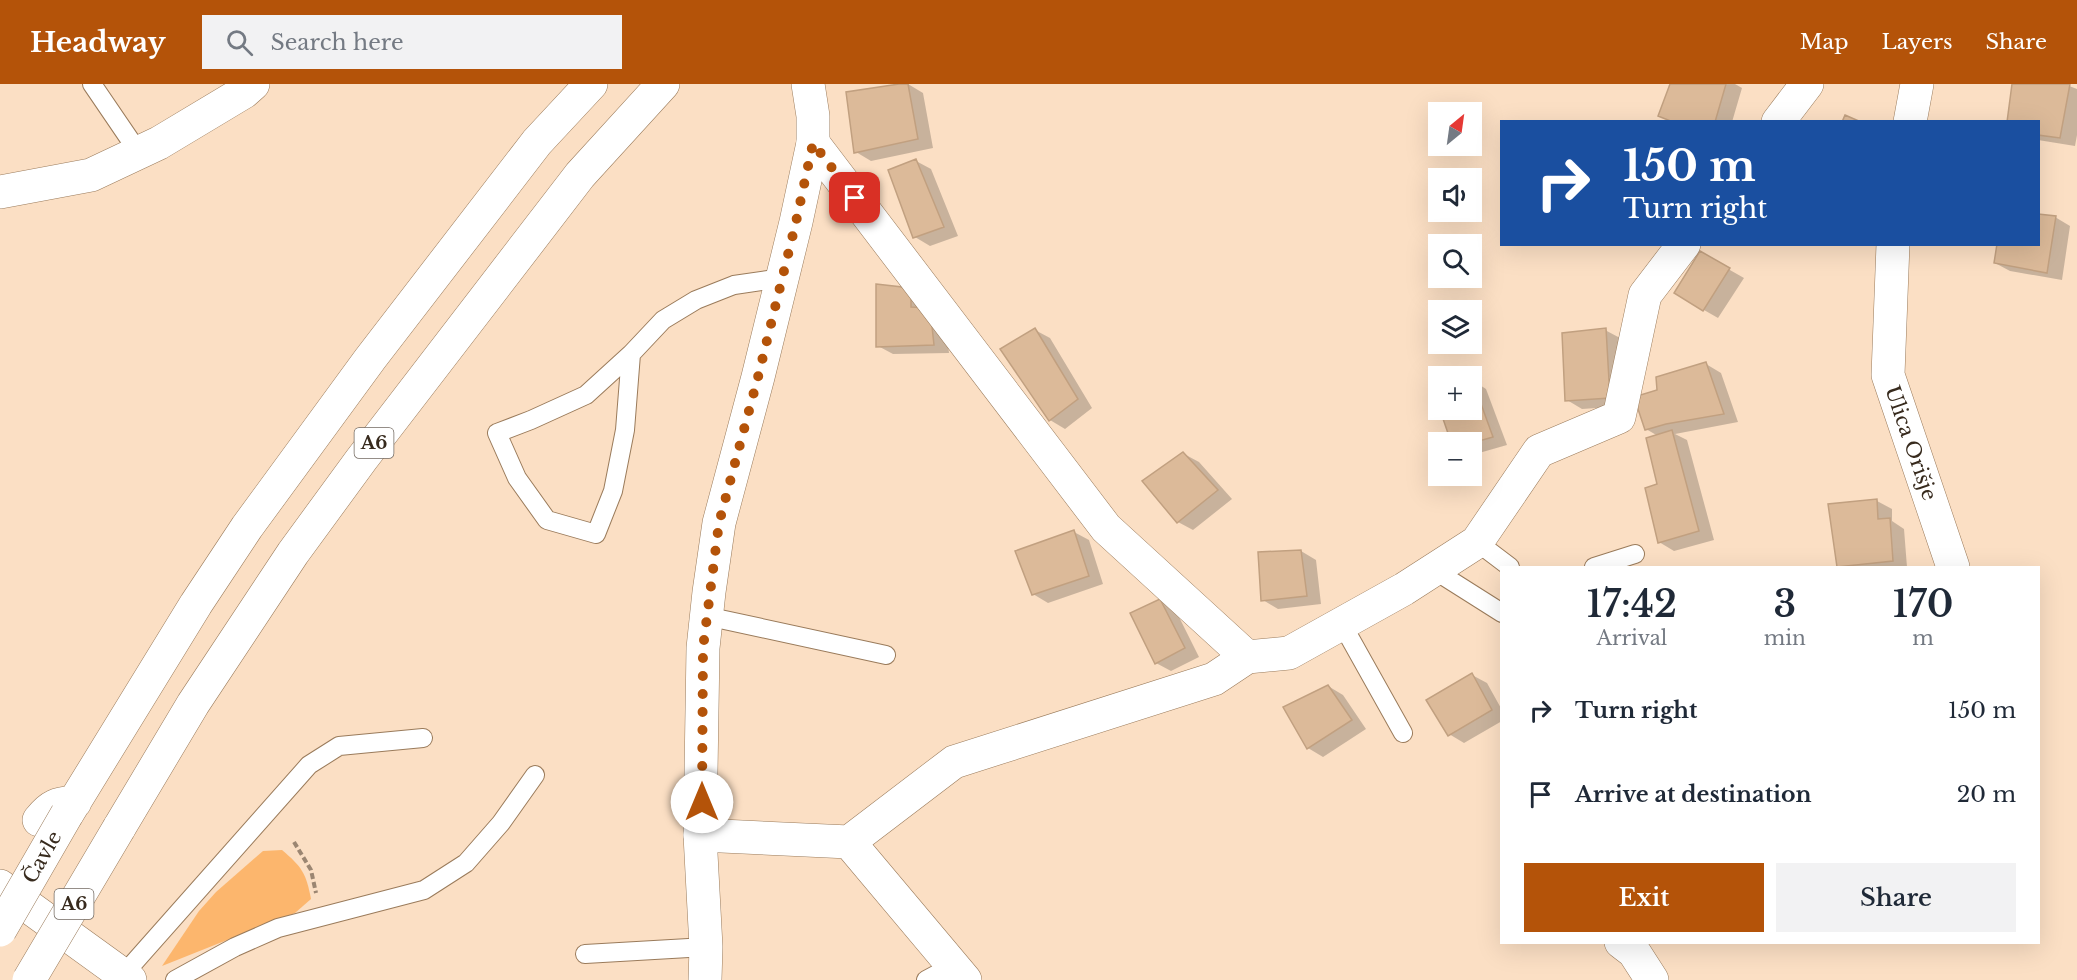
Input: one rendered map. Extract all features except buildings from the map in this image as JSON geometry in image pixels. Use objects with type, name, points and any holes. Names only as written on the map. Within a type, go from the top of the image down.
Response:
[{"type":"main road","points":[[0,192],[91,175],[159,143],[244,92],[253,84]]},
{"type":"main road","name":"A6","points":[[60,812],[248,527],[369,358],[537,142],[591,84]]},
{"type":"main road","name":"A6","points":[[29,980],[193,704],[292,553],[580,175],[663,84]]},
{"type":"main road","points":[[705,980],[706,948],[700,835],[703,648],[706,616],[719,523],[758,377],[813,143],[813,116],[808,84]]},
{"type":"main road","points":[[1780,120],[1807,84]]},
{"type":"main road","points":[[1910,120],[1917,84]]},
{"type":"main road","points":[[813,143],[1106,528],[1247,657]]},
{"type":"main road","points":[[700,835],[849,842],[954,762],[1214,679],[1247,657],[1289,653],[1404,589],[1478,542],[1539,452],[1619,417],[1645,296],[1682,246]]},
{"type":"main road","name":"Ulica Orišje","points":[[1893,246],[1888,375],[1953,566]]},
{"type":"main road","points":[[60,812],[0,887],[126,977]]},
{"type":"main road","name":"Čavle","points":[[0,930],[60,812]]},
{"type":"main road","points":[[54,980],[100,900],[108,877],[116,832]]},
{"type":"main road","points":[[849,842],[959,972]]},
{"type":"main road","points":[[1624,944],[1634,952],[1652,980]]},
{"type":"lane","points":[[92,84],[139,153]]},
{"type":"lane","points":[[631,354],[625,430],[613,491],[596,534],[547,520],[517,478],[497,433],[586,395],[631,354],[663,320],[696,300],[734,285],[782,278]]},
{"type":"lane","points":[[1478,542],[1509,566]]},
{"type":"lane","points":[[1597,566],[1635,554]]},
{"type":"lane","points":[[1434,570],[1500,612]]},
{"type":"lane","points":[[706,616],[886,655]]},
{"type":"lane","points":[[1342,624],[1403,733]]},
{"type":"lane","points":[[126,977],[309,765],[339,746],[423,738]]},
{"type":"lane","points":[[175,980],[235,947],[278,928],[424,890],[466,863],[501,824],[536,776]]},
{"type":"lane","points":[[585,954],[706,948]]},
{"type":"lane","points":[[926,980],[959,972]]},
{"type":"path","points":[[294,842],[311,870],[316,889],[313,918]]},
{"type":"shaded area","points":[[282,850],[302,871],[311,899],[295,913],[162,966],[199,911],[216,892],[263,851]]},
{"type":"route","points":[[702,802],[703,648],[708,592],[719,523],[758,377],[813,143],[855,198]]}]
